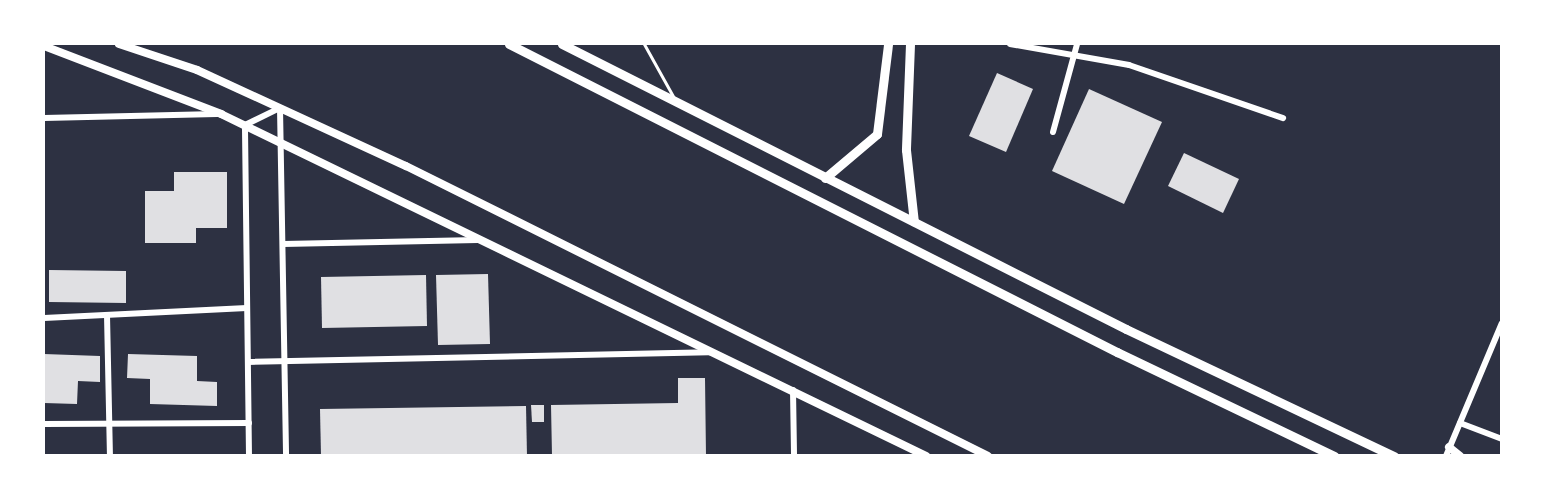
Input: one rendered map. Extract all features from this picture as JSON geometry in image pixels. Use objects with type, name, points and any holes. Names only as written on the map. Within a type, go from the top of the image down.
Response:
[{"type":"main road","points":[[508,44],[1117,352],[1334,456]]},
{"type":"main road","points":[[562,44],[825,178],[1394,456]]},
{"type":"main road","points":[[568,44],[608,67]]},
{"type":"main road","points":[[825,178],[877,134],[888,44]]},
{"type":"main road","points":[[910,44],[906,150],[914,222]]},
{"type":"street","points":[[119,44],[197,70],[406,166],[988,456]]},
{"type":"street","points":[[1010,44],[1076,58],[1129,65],[1283,118]]},
{"type":"street","points":[[1053,132],[1076,58],[1077,44]]},
{"type":"street","points":[[44,45],[221,114],[282,142],[926,456]]},
{"type":"street","points":[[245,125],[280,108]]},
{"type":"street","points":[[280,108],[286,456]]},
{"type":"street","points":[[44,118],[221,114]]},
{"type":"street","points":[[245,125],[249,456]]},
{"type":"street","points":[[283,244],[486,240]]},
{"type":"street","points":[[44,318],[247,308]]},
{"type":"street","points":[[107,315],[110,456]]},
{"type":"street","points":[[1446,456],[1502,323]]},
{"type":"street","points":[[248,362],[715,352]]},
{"type":"street","points":[[792,390],[794,456]]},
{"type":"street","points":[[44,424],[249,423]]},
{"type":"street","points":[[1460,423],[1502,439]]},
{"type":"street","points":[[1449,447],[1460,456]]},
{"type":"lane","points":[[644,44],[676,102]]},
{"type":"building","points":[[997,73],[1033,89],[1006,152],[969,136]]},
{"type":"building","points":[[1089,89],[1162,122],[1124,204],[1052,171]]},
{"type":"building","points":[[1184,153],[1239,179],[1223,213],[1168,186]]},
{"type":"building","points":[[174,172],[227,172],[227,228],[196,228],[196,243],[145,243],[145,191],[174,191]]},
{"type":"building","points":[[49,270],[126,271],[126,303],[49,302]]},
{"type":"building","points":[[488,274],[490,344],[438,345],[436,275]]},
{"type":"building","points":[[426,275],[427,326],[322,328],[321,277]]},
{"type":"building","points":[[44,354],[100,356],[100,382],[78,381],[77,404],[44,403]]},
{"type":"building","points":[[128,354],[197,356],[197,381],[217,382],[217,406],[150,404],[150,379],[127,378]]},
{"type":"building","points":[[678,378],[705,378],[706,456],[552,456],[551,405],[678,403]]},
{"type":"building","points":[[531,405],[544,405],[544,422],[532,422]]},
{"type":"building","points":[[526,406],[527,456],[321,456],[320,409]]}]
